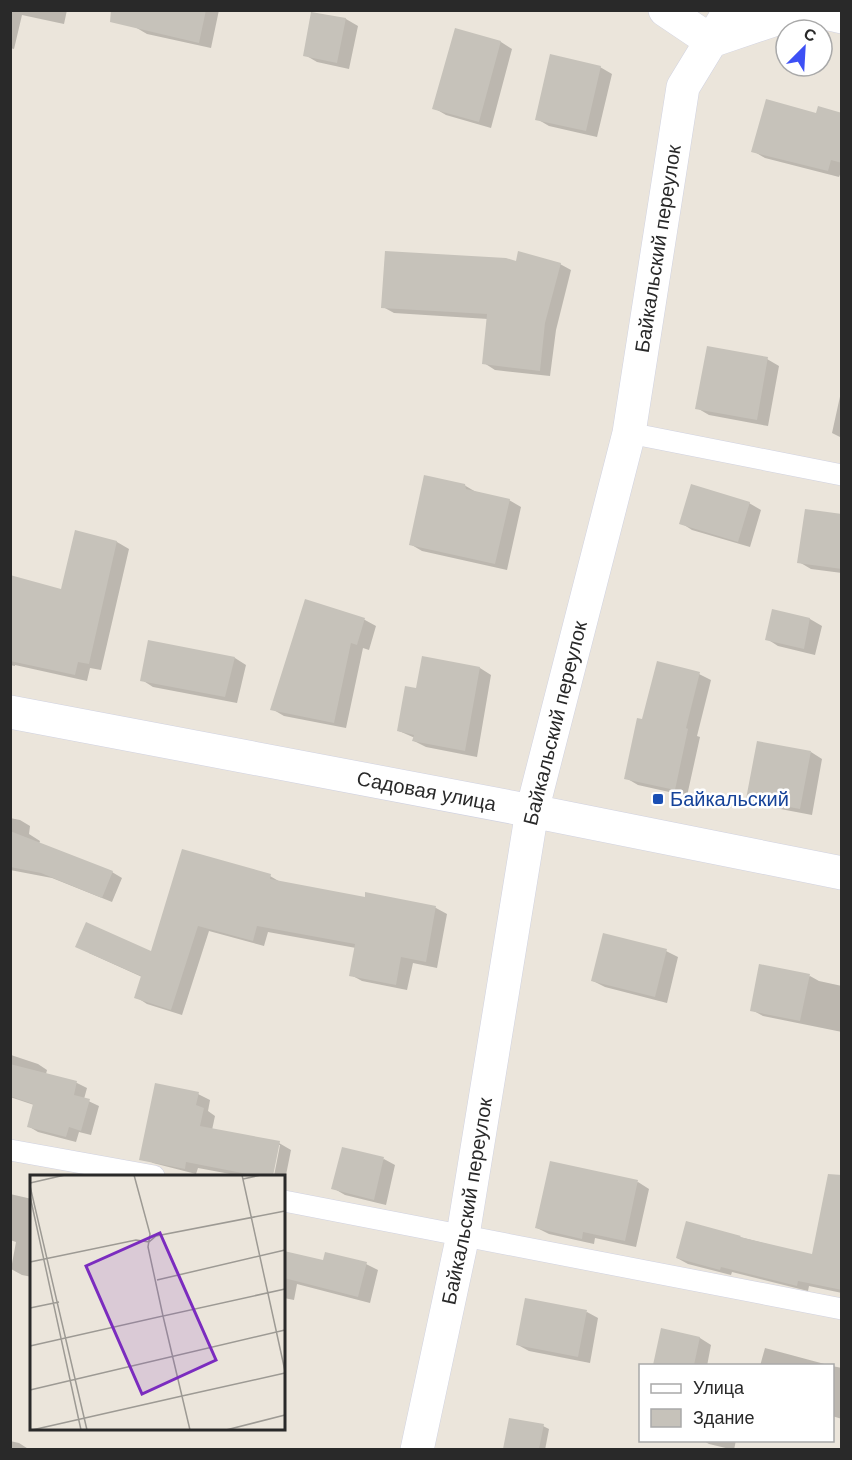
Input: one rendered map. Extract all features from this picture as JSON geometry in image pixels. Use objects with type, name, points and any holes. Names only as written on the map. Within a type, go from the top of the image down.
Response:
[{"type":"street","points":[[665,10],[711,41],[803,10]]},
{"type":"street","name":"Байкальский переулок","points":[[417,1449],[463,1234],[532,811],[629,433],[683,87],[730,10]]},
{"type":"street","points":[[812,10],[842,17]]},
{"type":"street","name":"Садовая улица","points":[[10,712],[532,811],[842,873]]},
{"type":"lane","points":[[629,433],[842,475]]},
{"type":"lane","points":[[10,1150],[148,1175]]},
{"type":"lane","points":[[285,1201],[842,1309]]},
{"type":"building","points":[[111,10],[206,10],[199,43],[110,22]]},
{"type":"building","points":[[311,12],[346,18],[337,63],[303,56]]},
{"type":"building","points":[[455,28],[501,41],[479,122],[432,109]]},
{"type":"building","points":[[550,54],[601,66],[586,131],[535,120]]},
{"type":"building","points":[[766,99],[816,113],[818,106],[842,113],[842,163],[831,160],[828,171],[751,152]]},
{"type":"building","points":[[385,251],[506,258],[516,261],[518,251],[561,263],[545,323],[540,371],[482,364],[487,314],[381,308]]},
{"type":"building","points":[[707,346],[768,357],[757,420],[695,409]]},
{"type":"building","points":[[424,475],[465,484],[466,489],[510,499],[495,564],[409,545]]},
{"type":"building","points":[[691,484],[750,502],[738,542],[679,524]]},
{"type":"building","points":[[805,509],[842,514],[842,569],[797,563]]},
{"type":"building","points":[[75,530],[117,541],[89,664],[78,662],[75,675],[10,661],[10,575],[61,589]]},
{"type":"building","points":[[305,599],[365,618],[357,645],[351,643],[334,723],[270,710]]},
{"type":"building","points":[[772,609],[810,618],[804,649],[765,640]]},
{"type":"building","points":[[148,640],[235,657],[225,697],[140,681]]},
{"type":"building","points":[[422,656],[480,667],[465,751],[412,741],[414,735],[397,731],[405,686],[416,688]]},
{"type":"building","points":[[657,661],[700,672],[686,728],[688,729],[675,790],[624,779],[637,718],[642,719]]},
{"type":"building","points":[[757,741],[811,751],[800,809],[746,799]]},
{"type":"building","points":[[10,831],[113,871],[102,898],[41,873],[10,867]]},
{"type":"building","points":[[182,849],[271,874],[270,879],[365,897],[365,892],[436,906],[426,962],[401,957],[396,985],[349,976],[355,944],[257,926],[253,941],[198,926],[171,1010],[134,998],[141,976],[75,947],[86,922],[151,951]]},
{"type":"building","points":[[603,933],[667,949],[655,997],[591,981]]},
{"type":"building","points":[[759,964],[810,974],[800,1021],[750,1011]]},
{"type":"building","points":[[10,1064],[77,1081],[74,1095],[90,1099],[81,1131],[69,1127],[66,1137],[27,1127],[33,1104],[10,1096]]},
{"type":"building","points":[[155,1083],[199,1092],[196,1105],[204,1108],[200,1126],[280,1141],[273,1175],[252,1175],[186,1162],[185,1169],[139,1160]]},
{"type":"building","points":[[342,1147],[384,1157],[374,1200],[331,1189]]},
{"type":"building","points":[[550,1161],[638,1180],[625,1241],[583,1232],[582,1239],[535,1228]]},
{"type":"building","points":[[828,1174],[842,1175],[842,1290],[798,1281],[797,1286],[676,1258],[686,1221],[812,1254]]},
{"type":"building","points":[[285,1251],[323,1260],[325,1252],[367,1262],[358,1297],[285,1278]]},
{"type":"building","points":[[525,1298],[587,1310],[578,1357],[516,1345]]},
{"type":"building","points":[[661,1328],[700,1337],[694,1364],[653,1364]]},
{"type":"building","points":[[509,1418],[544,1424],[539,1449],[503,1449]]},
{"type":"place","name":"Байкальский","points":[[658,799]]}]
